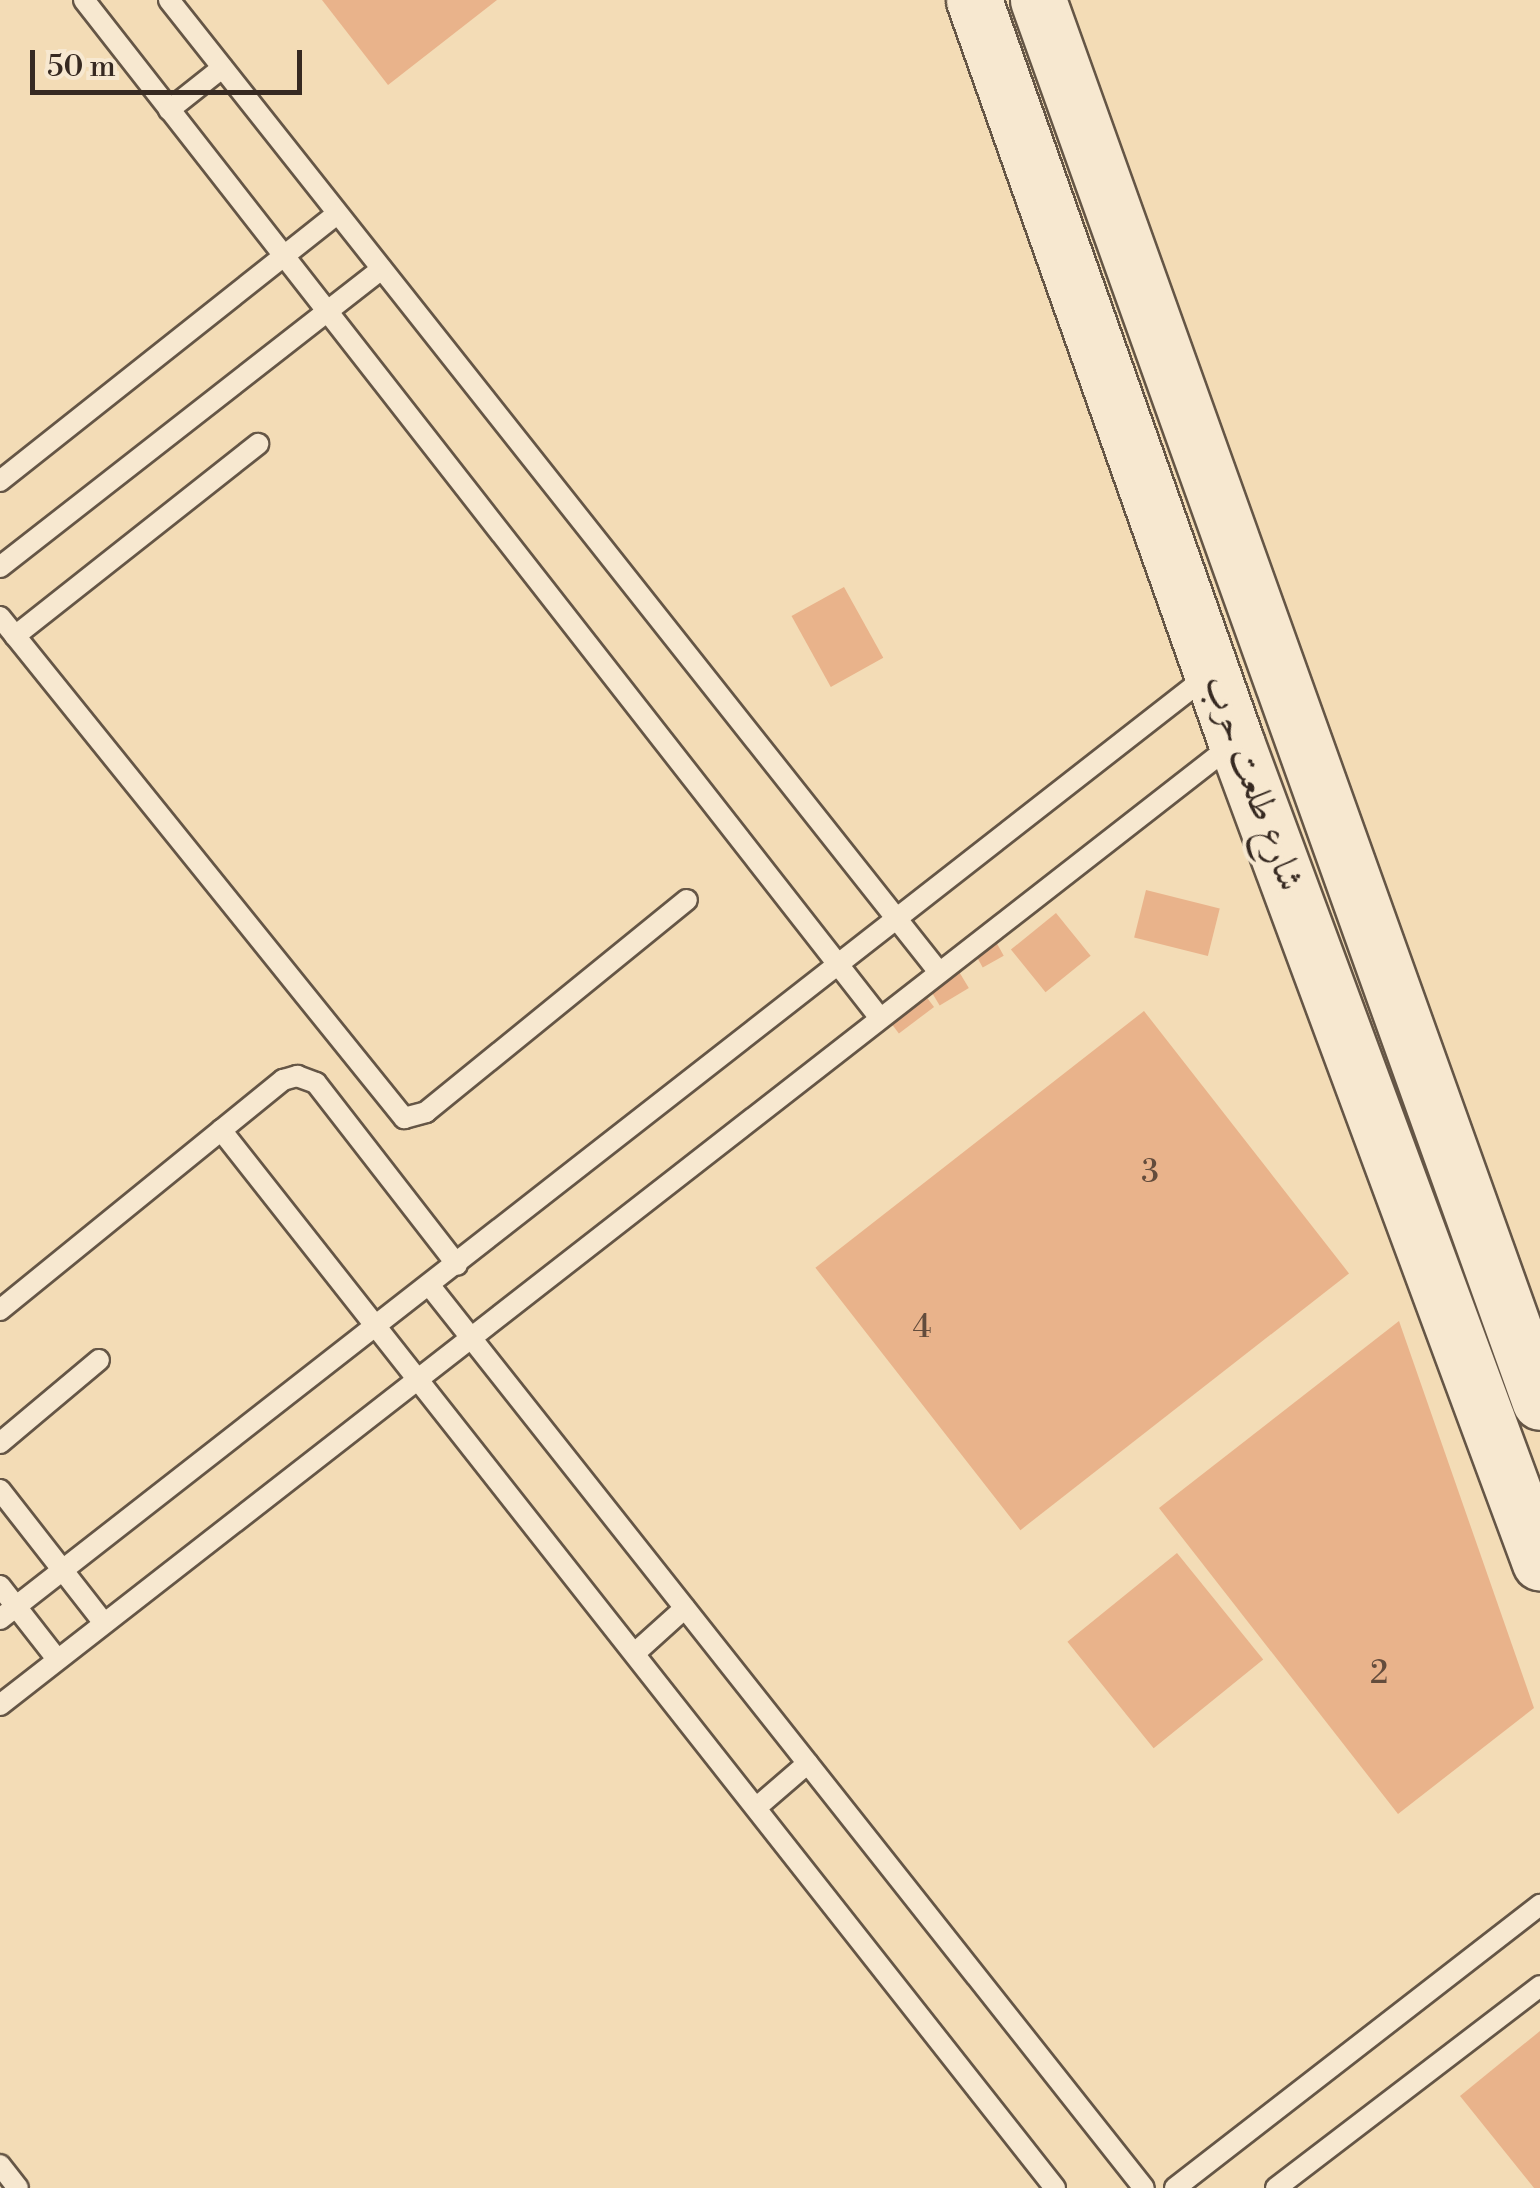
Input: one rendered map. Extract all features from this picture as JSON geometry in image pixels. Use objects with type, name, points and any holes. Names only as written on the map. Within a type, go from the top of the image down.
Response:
[{"type":"main road","name":"شارع طلعت حرب","points":[[974,0],[1236,742],[1540,1563]]},
{"type":"main road","name":"شارع طلعت حرب","points":[[1038,0],[1261,634],[1540,1402]]},
{"type":"main road","points":[[1213,671],[1261,634]]},
{"type":"main road","points":[[1236,742],[1287,705]]},
{"type":"lane","points":[[84,0],[879,1017]]},
{"type":"lane","points":[[169,0],[938,972]]},
{"type":"lane","points":[[170,110],[222,68]]},
{"type":"lane","points":[[0,481],[337,214]]},
{"type":"lane","points":[[0,566],[381,269]]},
{"type":"lane","points":[[15,636],[258,444]]},
{"type":"lane","points":[[0,616],[404,1118],[426,1112],[687,900]]},
{"type":"lane","points":[[8,1613],[1213,671]]},
{"type":"lane","points":[[0,1705],[416,1375],[1236,742]]},
{"type":"lane","points":[[0,1310],[283,1080],[308,1078],[457,1265]]},
{"type":"lane","points":[[221,1130],[1054,2188]]},
{"type":"lane","points":[[430,1286],[1144,2188]]},
{"type":"lane","points":[[0,1443],[99,1360]]},
{"type":"lane","points":[[0,1490],[103,1622]]},
{"type":"lane","points":[[0,1586],[8,1613],[57,1659]]},
{"type":"lane","points":[[635,1653],[685,1608]]},
{"type":"lane","points":[[757,1808],[808,1763]]},
{"type":"lane","points":[[1175,2188],[1540,1905]]},
{"type":"lane","points":[[1276,2188],[1540,1986]]},
{"type":"lane","points":[[0,2165],[18,2188]]},
{"type":"building","points":[[322,0],[497,0],[388,85]]},
{"type":"building","points":[[844,587],[883,658],[831,687],[792,616]]},
{"type":"building","points":[[1146,890],[1220,908],[1208,956],[1134,938]]},
{"type":"building","points":[[1056,913],[1091,956],[1046,992],[1011,950]]},
{"type":"building","points":[[995,940],[1004,956],[983,967],[974,952]]},
{"type":"building","points":[[958,970],[969,988],[940,1006],[929,988]]},
{"type":"building","points":[[922,991],[934,1007],[899,1033],[887,1017]]},
{"type":"building","points":[[1144,1011],[1349,1273],[1020,1530],[815,1268]]},
{"type":"building","points":[[1399,1321],[1534,1708],[1398,1814],[1159,1508]]},
{"type":"building","points":[[1177,1553],[1263,1659],[1154,1748],[1067,1642]]},
{"type":"building","points":[[1540,2031],[1540,2188],[1534,2188],[1460,2096]]}]
